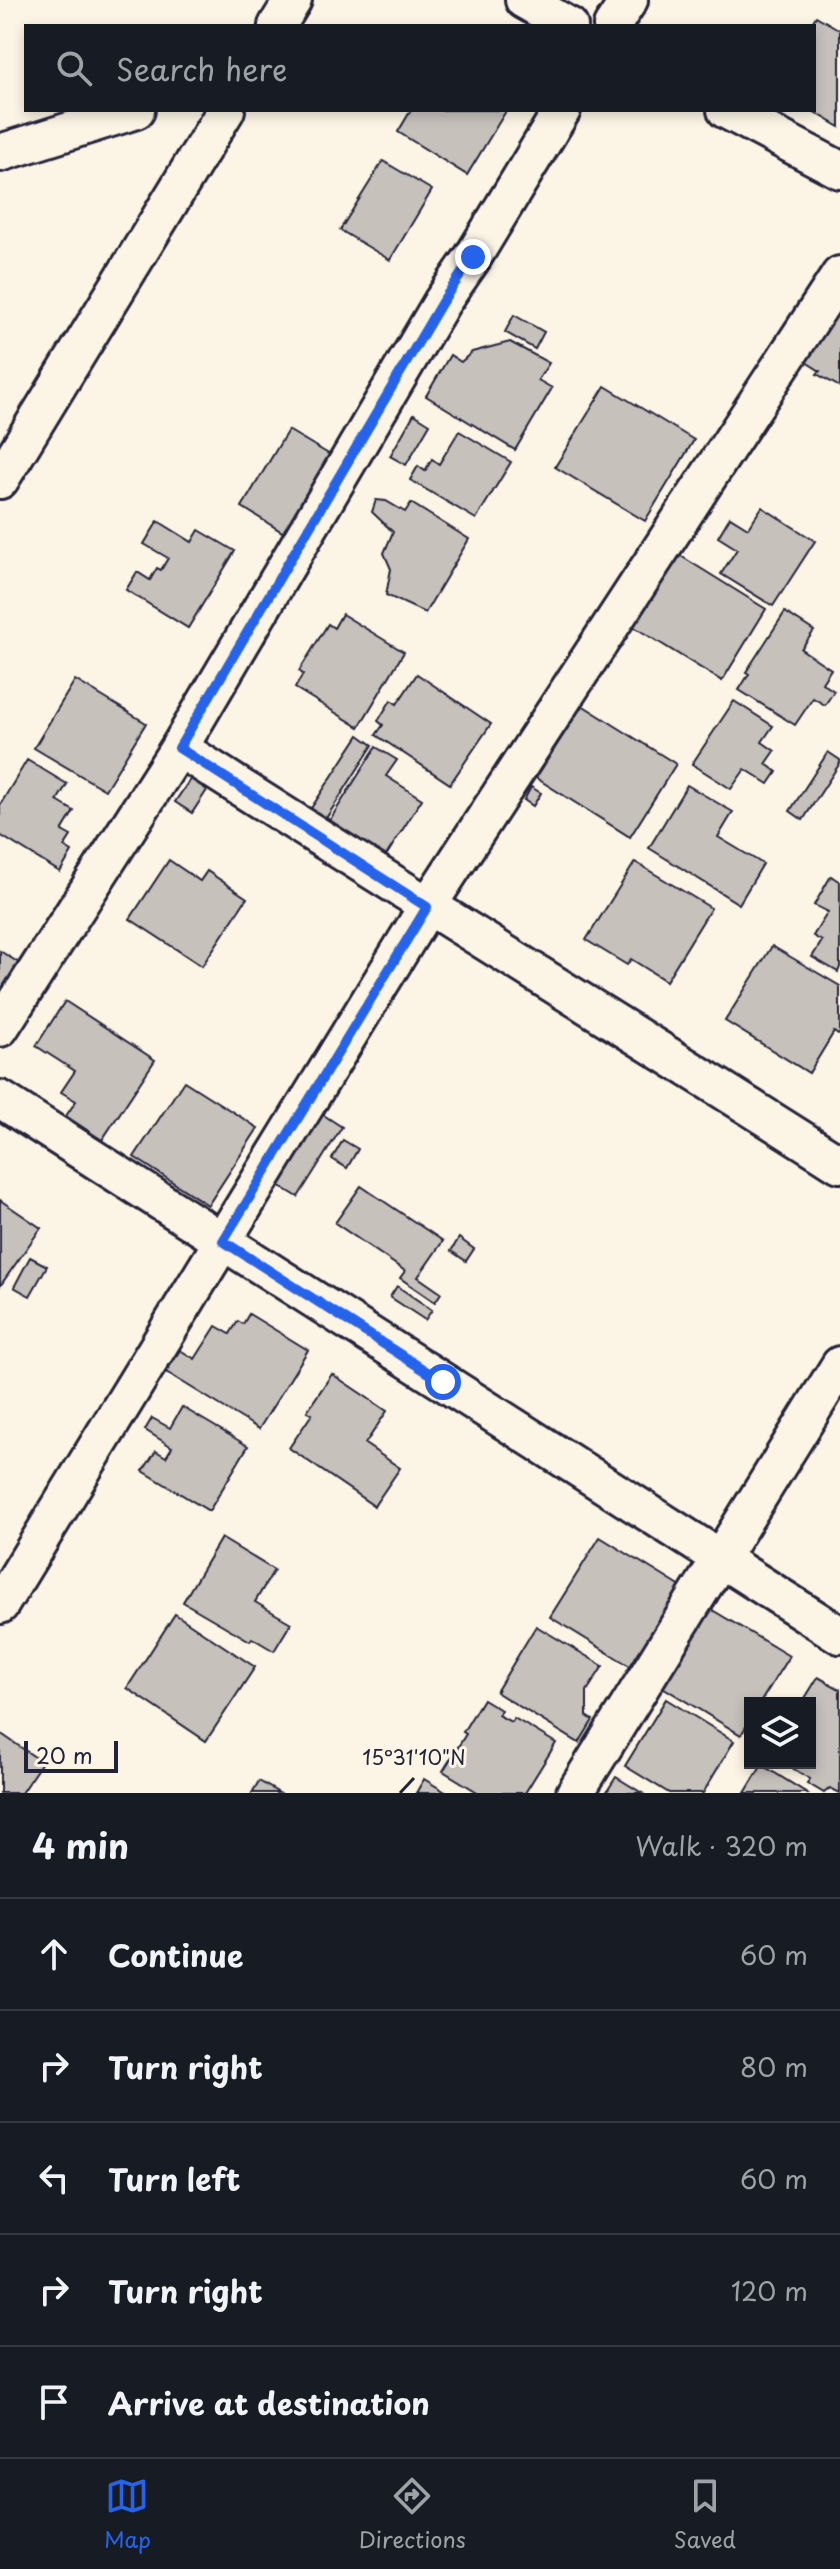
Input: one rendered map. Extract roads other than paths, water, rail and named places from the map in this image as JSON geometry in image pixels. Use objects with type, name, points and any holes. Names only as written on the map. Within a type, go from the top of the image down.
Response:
[{"type":"street","points":[[278,24],[293,0]]},
{"type":"street","points":[[524,0],[566,24]]},
{"type":"street","points":[[613,24],[629,0]]},
{"type":"street","points":[[0,153],[130,112]]},
{"type":"street","points":[[0,480],[225,112]]},
{"type":"street","points":[[0,1028],[179,748],[442,302],[473,257],[561,112]]},
{"type":"street","points":[[730,112],[840,170]]},
{"type":"street","points":[[0,1605],[427,907],[840,275]]},
{"type":"street","points":[[179,748],[427,907],[840,1164]]},
{"type":"street","points":[[0,1099],[840,1635]]},
{"type":"street","points":[[575,1793],[840,1365]]}]
